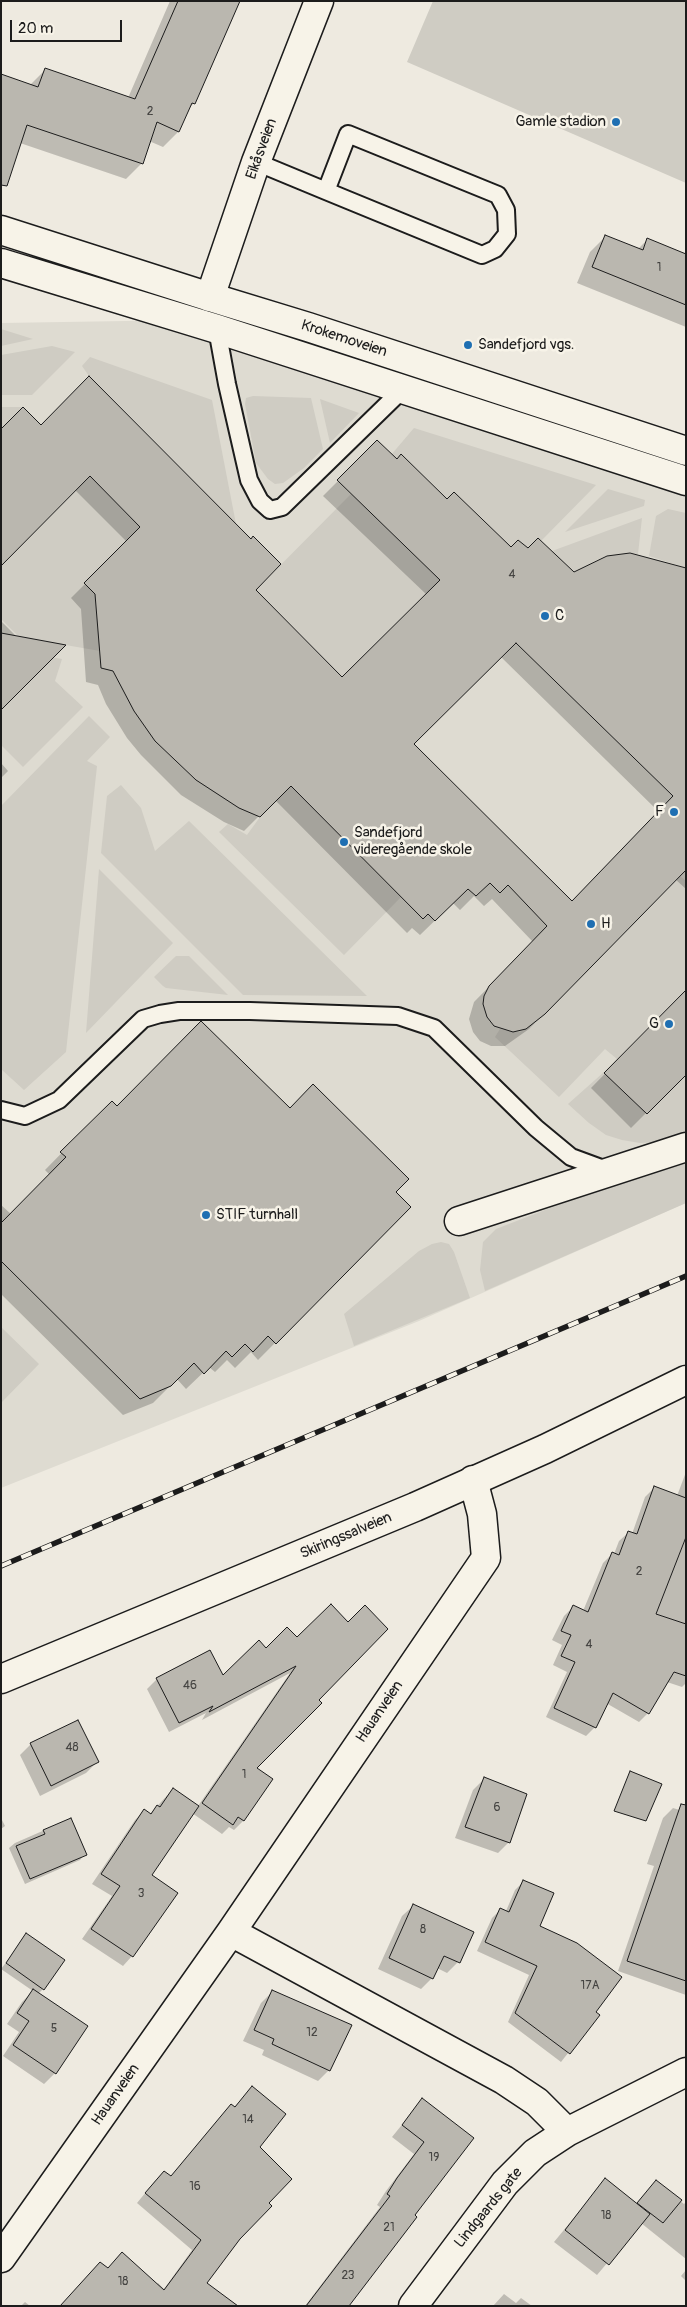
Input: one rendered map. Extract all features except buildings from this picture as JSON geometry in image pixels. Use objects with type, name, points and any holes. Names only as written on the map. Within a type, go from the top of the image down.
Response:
[{"type":"street","name":"Eikåsveien","points":[[210,298],[256,162],[318,1]]},
{"type":"street","name":"Krokemoveien","points":[[1,230],[210,298],[308,326],[686,451]]},
{"type":"street","name":"Krokemoveien","points":[[1,263],[218,329],[686,481]]},
{"type":"street","points":[[459,1221],[686,1147]]},
{"type":"street","name":"Skiringssalveien","points":[[1,1679],[414,1507],[545,1449],[686,1380]]},
{"type":"street","name":"Hauanveien","points":[[1,2258],[231,1932],[486,1558],[482,1514],[473,1480]]},
{"type":"street","points":[[231,1932],[504,2080],[537,2102],[567,2132]]},
{"type":"street","name":"Lindgaards gate","points":[[413,2306],[504,2183],[536,2153],[567,2132],[686,2072]]},
{"type":"lane","points":[[256,162],[326,191],[482,254],[495,249],[507,234],[506,210],[498,196],[348,134],[326,191]]},
{"type":"lane","points":[[218,329],[227,384],[249,480],[260,501],[270,510],[282,507],[403,389]]},
{"type":"lane","points":[[1,1110],[25,1116],[59,1100],[143,1019],[160,1014],[179,1011],[250,1011],[398,1016],[434,1028],[536,1128],[571,1156],[609,1171]]},
{"type":"shaded area","name":"Gamle stadion","points":[[433,1],[686,1],[686,183],[407,62]]},
{"type":"shaded area","name":"Sandefjord videregående skole","points":[[188,320],[686,481],[686,1203],[419,1321],[1,1488],[1,323]]},
{"type":"shaded area","points":[[1,329],[33,339],[1,346]]},
{"type":"shaded area","points":[[52,346],[75,352],[32,395],[1,395],[1,355]]},
{"type":"shaded area","points":[[90,357],[212,400],[236,524],[89,376],[82,366]]},
{"type":"shaded area","points":[[253,396],[311,398],[323,449],[304,468],[283,483],[275,484],[268,479],[256,463],[245,404],[246,398]]},
{"type":"shaded area","points":[[320,399],[359,413],[330,443]]},
{"type":"shaded area","points":[[1,407],[23,407],[1,429]]},
{"type":"shaded area","points":[[414,428],[596,485],[541,541],[538,538],[528,548],[518,540],[511,547],[447,499],[402,455],[383,474],[391,455]]},
{"type":"shaded area","points":[[90,476],[140,527],[102,601],[106,652],[19,637],[1,619],[1,566]]},
{"type":"shaded area","points":[[608,489],[645,500],[644,506],[565,532]]},
{"type":"shaded area","points":[[351,494],[407,547],[451,569],[330,690],[337,672],[259,593],[242,604]]},
{"type":"shaded area","points":[[668,509],[686,513],[686,568],[649,556],[656,516]]},
{"type":"shaded area","points":[[642,518],[638,554],[607,556],[597,560],[579,570],[566,588],[541,563],[552,551]]},
{"type":"shaded area","points":[[6,649],[62,659],[55,681],[83,707],[23,767],[1,745],[1,710],[27,685],[1,659]]},
{"type":"shaded area","points":[[89,716],[110,737],[87,761],[97,766],[66,1052],[24,1090],[1,1069],[1,806]]},
{"type":"shaded area","points":[[121,785],[141,808],[155,851],[189,821],[367,996],[243,995],[101,853],[107,796]]},
{"type":"shaded area","points":[[292,785],[401,897],[344,955],[219,832],[228,824],[247,835],[260,817]]},
{"type":"shaded area","points":[[99,869],[173,943],[86,1033]]},
{"type":"shaded area","points":[[680,876],[686,881],[686,990],[617,1059],[605,1049],[559,1097],[495,1037],[500,1029],[520,1032],[526,1029],[542,1011],[545,1014]]},
{"type":"shaded area","points":[[176,956],[189,956],[228,995],[166,988],[163,986],[154,977]]},
{"type":"shaded area","points":[[604,1072],[647,1114],[685,1076],[686,1136],[661,1142],[640,1143],[606,1135],[589,1123],[568,1104]]},
{"type":"shaded area","points":[[686,1161],[686,1203],[485,1291],[480,1270],[483,1242],[496,1229],[602,1188]]},
{"type":"shaded area","points":[[441,1242],[449,1244],[454,1252],[470,1298],[354,1346],[344,1314],[419,1251],[432,1244]]},
{"type":"shaded area","points":[[1,1327],[39,1364],[1,1403]]},
{"type":"railway","points":[[1,1566],[686,1276]]},
{"type":"place","name":"Gamle stadion","points":[[616,122]]},
{"type":"place","name":"Sandefjord vgs.","points":[[468,345]]},
{"type":"place","name":"C","points":[[545,616]]},
{"type":"place","name":"F","points":[[674,812]]},
{"type":"place","name":"Sandefjord videregående skole","points":[[344,842]]},
{"type":"place","name":"H","points":[[591,924]]},
{"type":"place","name":"G","points":[[669,1024]]},
{"type":"place","name":"STIF turnhall","points":[[206,1215]]}]
